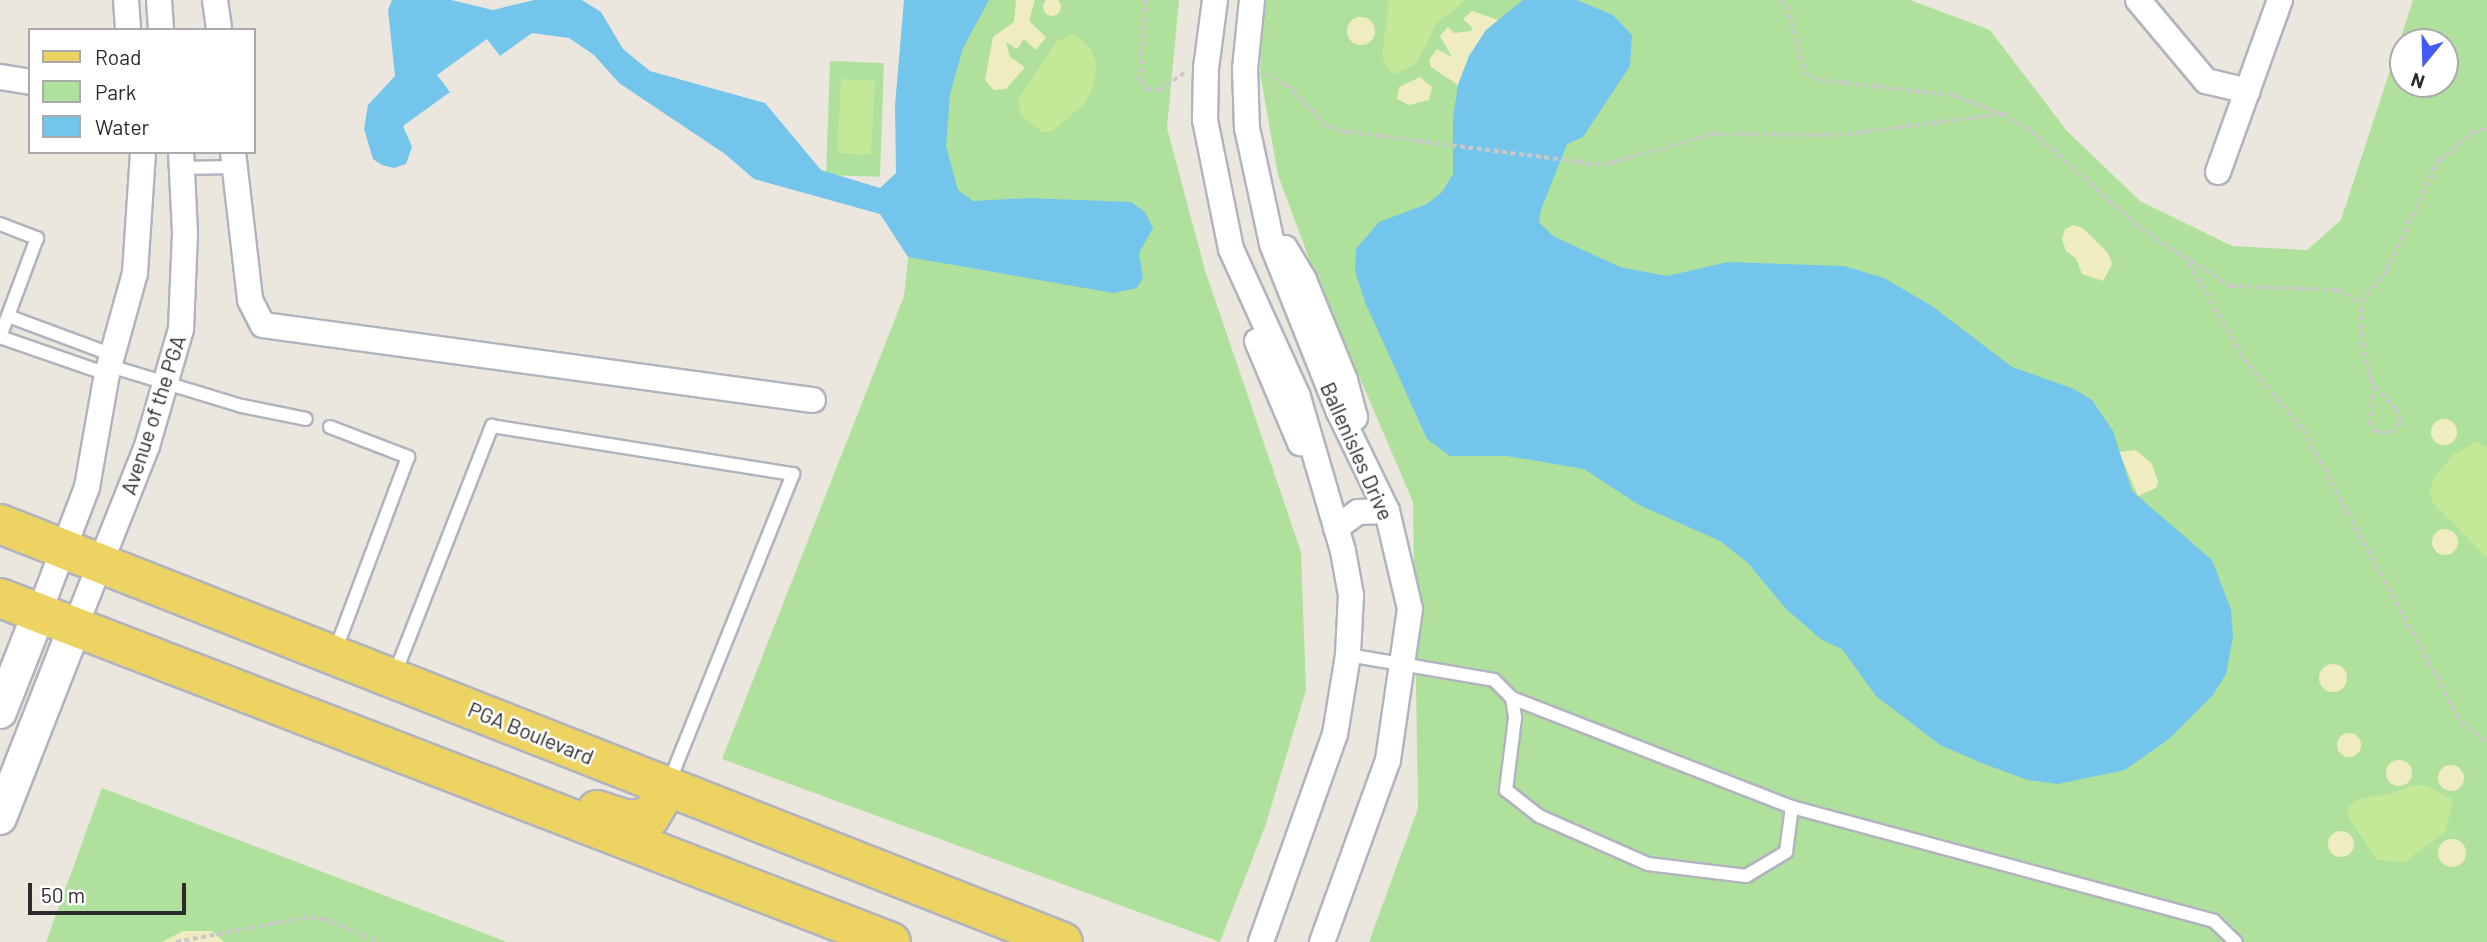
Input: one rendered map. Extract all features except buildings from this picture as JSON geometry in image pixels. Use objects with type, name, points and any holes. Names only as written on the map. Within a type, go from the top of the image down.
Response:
[{"type":"main road","name":"PGA Boulevard","points":[[0,524],[1063,942]]},
{"type":"main road","points":[[0,598],[891,942]]},
{"type":"main road","points":[[443,769],[561,797],[627,820],[650,817],[668,787]]},
{"type":"street","points":[[126,0],[128,28]]},
{"type":"street","points":[[159,0],[162,28]]},
{"type":"street","name":"Ballenisles Drive","points":[[1215,0],[1206,68],[1205,120],[1231,249],[1298,397],[1336,528],[1351,595],[1348,655],[1322,780],[1261,942]]},
{"type":"street","name":"Ballenisles Drive","points":[[1252,0],[1245,69],[1247,128],[1269,220],[1272,244],[1306,335],[1387,511],[1410,609],[1405,663],[1388,760],[1322,942]]},
{"type":"street","points":[[2138,0],[2206,81],[2248,91]]},
{"type":"street","points":[[2218,172],[2280,0]]},
{"type":"street","points":[[216,1],[219,28]]},
{"type":"street","points":[[0,77],[28,82]]},
{"type":"street","name":"Avenue of the PGA","points":[[39,613],[88,487],[110,365],[135,273],[143,154]]},
{"type":"street","name":"Avenue of the PGA","points":[[75,627],[167,384],[181,329],[185,289],[182,160]]},
{"type":"street","points":[[234,160],[250,300],[263,325],[813,400]]},
{"type":"street","points":[[1269,220],[1304,280],[1345,380],[1369,476]]},
{"type":"street","points":[[1231,249],[1280,405],[1326,495]]},
{"type":"street","points":[[1277,349],[1306,335]]},
{"type":"street","points":[[1336,528],[1358,512],[1387,511]]},
{"type":"street","points":[[0,712],[39,613]]},
{"type":"street","points":[[0,818],[75,627]]},
{"type":"lane","points":[[182,160],[234,160]]},
{"type":"lane","points":[[0,225],[37,238],[0,337],[110,365],[167,384],[306,419]]},
{"type":"lane","points":[[8,316],[110,365]]},
{"type":"lane","points":[[393,678],[492,426],[793,474],[668,787]]},
{"type":"lane","points":[[330,427],[408,457],[334,655]]},
{"type":"lane","points":[[1348,655],[1494,680],[1512,698],[1792,807],[2214,921],[2236,942]]},
{"type":"lane","points":[[1512,698],[1515,718],[1506,790],[1539,816],[1648,864],[1746,876],[1786,852],[1792,807]]},
{"type":"path","points":[[1779,0],[1787,6],[1805,72],[1821,80],[1950,96],[2003,114],[2034,132],[2141,229],[2230,285],[2338,290],[2361,302]]},
{"type":"path","points":[[1443,146],[1604,165],[1712,134],[1839,135],[2003,114]]},
{"type":"path","points":[[2375,386],[2370,422],[2374,431],[2392,433],[2400,423],[2396,410],[2375,386],[2362,346],[2361,302],[2386,271],[2438,161],[2472,133],[2487,128]]},
{"type":"path","points":[[2188,261],[2244,359],[2304,430],[2461,722],[2487,743]]},
{"type":"path","points":[[176,942],[303,918],[324,919],[380,942]]},
{"type":"green space","points":[[936,0],[1179,0],[1167,128],[1205,270],[1301,552],[1306,690],[1266,824],[1220,942],[722,759],[904,296]]},
{"type":"green space","points":[[1264,0],[1910,0],[1990,30],[2067,131],[2140,201],[2232,246],[2307,250],[2341,220],[2389,73],[2389,98],[2459,98],[2459,28],[2404,28],[2413,0],[2487,0],[2487,942],[1369,942],[1418,808],[1413,502],[1311,264],[1278,175],[1260,73]]},
{"type":"green space","points":[[1389,0],[1466,0],[1437,23],[1416,64],[1395,74],[1387,68],[1382,56]]},
{"type":"green space","points":[[1074,34],[1091,49],[1097,66],[1094,84],[1084,105],[1052,131],[1042,132],[1021,115],[1018,99],[1057,41]]},
{"type":"green space","points":[[830,61],[884,63],[880,177],[826,175]]},
{"type":"green space","points":[[841,79],[875,81],[871,155],[837,153]]},
{"type":"green space","points":[[2476,442],[2487,447],[2487,558],[2432,502],[2430,492],[2434,478],[2453,455]]},
{"type":"green space","points":[[2413,785],[2427,786],[2453,800],[2446,831],[2404,862],[2377,860],[2348,817],[2349,806],[2358,799],[2394,793]]},
{"type":"green space","points":[[102,788],[507,942],[46,942]]},
{"type":"sand","points":[[1046,-1],[1058,-1],[1061,3],[1061,11],[1056,16],[1048,16],[1043,11],[1043,3]]},
{"type":"sand","points":[[1016,0],[1035,0],[1029,21],[1046,37],[1036,50],[1024,39],[1017,49],[1006,42],[1010,57],[1025,67],[1006,89],[994,90],[985,80],[993,37],[1014,22]]},
{"type":"sand","points":[[1472,11],[1498,20],[1469,56],[1458,85],[1431,67],[1429,60],[1437,49],[1452,57],[1440,36],[1448,27],[1454,33],[1471,31],[1473,28],[1463,19]]},
{"type":"sand","points":[[1361,17],[1371,21],[1375,31],[1371,41],[1361,45],[1351,41],[1347,31],[1351,21]]},
{"type":"sand","points":[[1420,77],[1432,87],[1429,100],[1409,105],[1397,99],[1399,87]]},
{"type":"sand","points":[[2074,225],[2083,228],[2108,253],[2112,264],[2103,281],[2082,274],[2076,258],[2066,251],[2062,239],[2065,229]]},
{"type":"sand","points":[[2444,419],[2453,423],[2457,432],[2453,441],[2444,445],[2435,441],[2431,432],[2435,423]]},
{"type":"sand","points":[[2136,450],[2152,464],[2158,482],[2156,488],[2138,496],[2119,452]]},
{"type":"sand","points":[[2445,529],[2454,533],[2458,542],[2454,551],[2445,555],[2436,551],[2432,542],[2436,533]]},
{"type":"sand","points":[[2333,664],[2343,668],[2347,678],[2343,688],[2333,692],[2323,688],[2319,678],[2323,668]]},
{"type":"sand","points":[[2349,733],[2360,740],[2361,745],[2354,756],[2349,757],[2338,750],[2337,745],[2344,734]]},
{"type":"sand","points":[[2399,760],[2408,764],[2412,773],[2408,782],[2399,786],[2390,782],[2386,773],[2390,764]]},
{"type":"sand","points":[[2451,765],[2460,769],[2464,778],[2460,787],[2451,791],[2442,787],[2438,778],[2442,769]]},
{"type":"sand","points":[[2341,831],[2350,835],[2354,844],[2350,853],[2341,857],[2332,853],[2328,844],[2332,835]]},
{"type":"sand","points":[[2452,839],[2462,843],[2466,853],[2462,863],[2452,867],[2442,863],[2438,853],[2442,843]]},
{"type":"sand","points":[[183,931],[212,931],[224,942],[162,942]]},
{"type":"water","points":[[392,0],[451,0],[493,10],[534,0],[582,0],[601,12],[623,49],[650,71],[765,103],[821,170],[880,188],[896,173],[895,105],[904,0],[989,0],[963,48],[950,94],[946,146],[958,190],[973,201],[1028,198],[1131,202],[1145,212],[1153,228],[1139,253],[1143,278],[1137,288],[1113,293],[908,257],[880,214],[754,179],[725,154],[619,83],[594,55],[569,38],[532,33],[500,56],[487,39],[437,75],[450,92],[403,126],[412,147],[406,164],[394,168],[382,165],[373,159],[364,129],[368,105],[395,76],[388,10]]},
{"type":"water","points":[[1523,0],[1577,0],[1613,15],[1632,35],[1630,66],[1583,137],[1567,144],[1541,210],[1539,222],[1553,236],[1620,267],[1667,276],[1728,262],[1844,266],[1884,278],[1932,306],[2012,367],[2074,389],[2092,400],[2113,431],[2132,491],[2212,560],[2231,610],[2233,636],[2226,674],[2213,695],[2169,739],[2125,770],[2058,784],[2028,780],[1984,764],[1940,745],[1876,696],[1842,649],[1822,640],[1786,609],[1748,563],[1720,541],[1639,505],[1584,469],[1507,456],[1450,456],[1427,439],[1365,302],[1355,271],[1356,249],[1379,222],[1427,204],[1442,192],[1453,174],[1453,118],[1458,85],[1469,56],[1486,30]]}]
